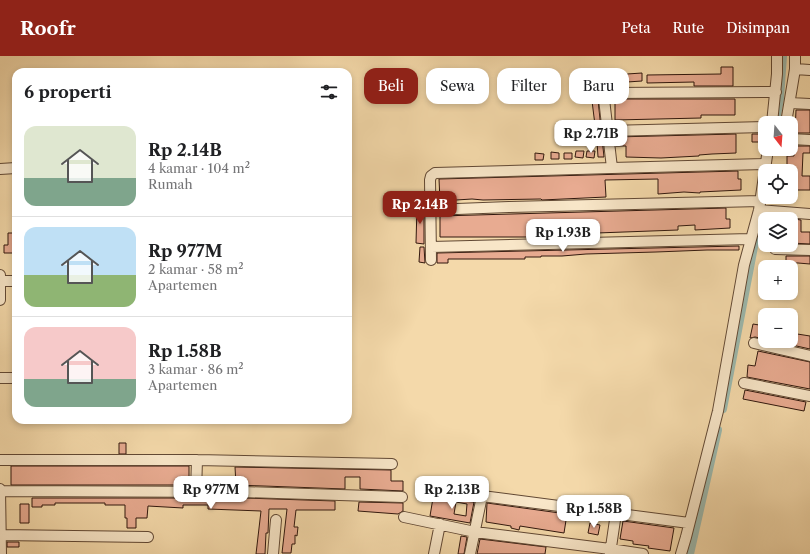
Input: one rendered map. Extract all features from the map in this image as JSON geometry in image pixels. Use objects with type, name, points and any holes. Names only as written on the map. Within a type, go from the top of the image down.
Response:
[{"type":"street","points":[[773,116],[776,92],[777,56]]},
{"type":"street","points":[[787,116],[795,69],[795,56]]},
{"type":"street","points":[[795,69],[810,70]]},
{"type":"street","points":[[612,168],[604,99],[608,94],[776,92]]},
{"type":"street","points":[[790,103],[810,104]]},
{"type":"street","points":[[608,131],[758,127]]},
{"type":"street","points":[[798,139],[810,140]]},
{"type":"street","points":[[765,164],[767,156]]},
{"type":"street","points":[[431,260],[430,180],[431,176],[435,173],[758,164]]},
{"type":"street","points":[[0,169],[12,168]]},
{"type":"street","points":[[681,554],[718,411],[750,239],[764,209],[764,204]]},
{"type":"street","points":[[430,210],[510,207],[764,209],[810,214]]},
{"type":"street","points":[[431,247],[750,239]]},
{"type":"street","points":[[798,250],[810,250]]},
{"type":"street","points":[[0,300],[0,278],[12,280]]},
{"type":"street","points":[[754,343],[810,356]]},
{"type":"street","points":[[0,378],[12,378]]},
{"type":"street","points":[[744,383],[810,396]]},
{"type":"street","points":[[0,460],[197,460],[392,464]]},
{"type":"street","points":[[196,492],[197,460]]},
{"type":"street","points":[[1,554],[0,490],[196,492],[402,497]]},
{"type":"street","points":[[424,490],[482,496],[689,523]]},
{"type":"street","points":[[470,554],[482,496]]},
{"type":"street","points":[[610,551],[616,513]]},
{"type":"street","points":[[404,517],[474,532],[610,551],[643,554]]},
{"type":"street","points":[[273,554],[276,520]]},
{"type":"street","points":[[434,554],[440,524]]},
{"type":"street","points":[[0,535],[148,537]]},
{"type":"building","points":[[721,67],[733,67],[733,86],[694,86],[694,82],[647,83],[647,75],[721,74]]},
{"type":"building","points":[[642,73],[642,81],[629,82],[629,74]]},
{"type":"building","points":[[629,99],[735,99],[735,115],[701,115],[701,118],[615,120],[615,104],[629,104]]},
{"type":"building","points":[[592,104],[598,104],[604,157],[598,157]]},
{"type":"building","points":[[796,110],[810,110],[810,133],[798,133],[798,116],[796,116]]},
{"type":"building","points":[[736,134],[736,153],[661,158],[626,157],[626,146],[616,146],[615,137]]},
{"type":"building","points":[[752,134],[758,134],[758,142],[752,142]]},
{"type":"building","points":[[798,146],[810,146],[810,153],[803,153],[802,176],[810,176],[810,190],[798,190],[798,164],[787,164],[787,156],[798,156]]},
{"type":"building","points":[[576,151],[584,151],[583,158],[575,157]]},
{"type":"building","points":[[587,151],[595,151],[594,158],[586,157]]},
{"type":"building","points":[[551,152],[559,153],[559,159],[551,159]]},
{"type":"building","points":[[535,153],[544,154],[543,160],[535,160]]},
{"type":"building","points":[[564,153],[572,153],[572,159],[564,159]]},
{"type":"building","points":[[738,171],[738,179],[741,179],[741,190],[658,194],[658,179],[605,180],[606,197],[542,200],[472,199],[440,201],[439,179]]},
{"type":"building","points":[[417,206],[424,206],[424,244],[416,243]]},
{"type":"building","points":[[726,208],[726,219],[730,219],[730,228],[695,230],[695,225],[678,226],[678,230],[597,233],[597,236],[590,236],[590,234],[527,237],[440,237],[440,216]]},
{"type":"building","points":[[798,220],[801,220],[801,232],[810,232],[810,244],[798,243]]},
{"type":"building","points":[[8,233],[12,233],[12,253],[4,253],[4,245],[8,245]]},
{"type":"building","points":[[739,246],[739,250],[586,254],[525,257],[525,259],[448,259],[448,263],[437,263],[437,253]]},
{"type":"building","points":[[420,247],[424,247],[425,263],[419,262]]},
{"type":"building","points":[[786,256],[810,256],[810,264],[798,263],[798,260],[786,260]]},
{"type":"building","points":[[753,324],[758,325],[758,338],[750,338]]},
{"type":"building","points":[[798,334],[810,336],[810,349],[798,346]]},
{"type":"building","points":[[758,351],[810,362],[810,389],[747,377],[748,365],[755,366]]},
{"type":"building","points":[[745,390],[806,402],[804,411],[743,399]]},
{"type":"building","points":[[119,443],[126,443],[126,454],[119,454]]},
{"type":"building","points":[[11,466],[189,466],[189,485],[11,485]]},
{"type":"building","points":[[235,467],[391,470],[391,481],[403,481],[403,491],[360,489],[360,477],[345,477],[345,489],[236,485]]},
{"type":"building","points":[[32,498],[244,498],[335,501],[335,510],[296,510],[294,527],[298,527],[297,536],[295,535],[295,544],[292,544],[291,553],[282,553],[287,509],[269,509],[265,554],[256,554],[261,511],[208,509],[208,505],[183,505],[183,508],[148,506],[147,518],[136,518],[136,528],[127,528],[125,505],[105,505],[105,503],[55,503],[55,505],[32,507]]},
{"type":"building","points":[[433,498],[474,502],[470,523],[430,516]],"holes":[[[456,502],[467,504],[466,516],[454,514]]]},
{"type":"building","points":[[359,502],[403,503],[403,511],[398,514],[358,511]]},
{"type":"building","points":[[487,503],[567,514],[564,533],[520,526],[519,530],[511,528],[511,526],[486,522]]},
{"type":"building","points":[[20,504],[29,504],[29,523],[20,523]]},
{"type":"building","points":[[623,521],[674,528],[670,551],[648,548],[649,546],[633,544],[633,541],[620,539]]},
{"type":"building","points":[[590,523],[600,525],[598,535],[588,533]]},
{"type":"building","points":[[461,536],[467,537],[464,554],[458,554]]},
{"type":"building","points":[[480,539],[546,547],[545,554],[477,554]]},
{"type":"building","points":[[7,542],[19,542],[19,547],[7,547]]},
{"type":"waterway","points":[[777,116],[780,99],[783,56]]},
{"type":"waterway","points":[[723,409],[758,226]]},
{"type":"waterway","points":[[690,554],[718,430]]}]
